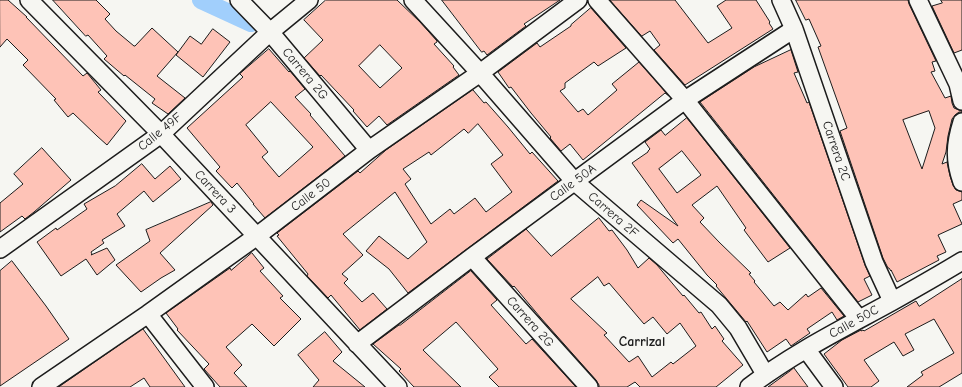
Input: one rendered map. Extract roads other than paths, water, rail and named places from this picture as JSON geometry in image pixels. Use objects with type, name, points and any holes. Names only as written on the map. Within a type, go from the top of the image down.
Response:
[{"type":"street","name":"Carrera 3","points":[[29,0],[161,134],[398,387]]},
{"type":"street","name":"Carrera 2G","points":[[239,0],[270,32],[369,150]]},
{"type":"street","name":"Calle 49F","points":[[0,249],[161,134],[270,32],[309,0]]},
{"type":"street","name":"Carrera 2F","points":[[413,0],[575,182],[719,305],[738,328],[765,374]]},
{"type":"street","points":[[597,0],[685,100],[859,319]]},
{"type":"street","name":"Carrera 2C","points":[[781,0],[794,29],[874,262],[892,301]]},
{"type":"street","points":[[918,0],[958,84],[962,101]]},
{"type":"street","name":"Calle 50","points":[[41,387],[148,314],[257,236],[369,150],[480,74],[571,2]]},
{"type":"street","name":"Calle 50A","points":[[357,344],[685,100],[794,29]]},
{"type":"street","points":[[962,122],[956,157],[962,182]]},
{"type":"street","name":"Carrera 2G","points":[[472,257],[589,387]]},
{"type":"street","name":"Calle 50C","points":[[749,387],[765,374],[806,349],[962,261]]},
{"type":"street","points":[[148,314],[205,387]]},
{"type":"street","points":[[806,349],[834,387]]},
{"type":"waterway","points":[[201,0],[251,23]]},
{"type":"district","name":"Carrizal","points":[[642,342]]}]
